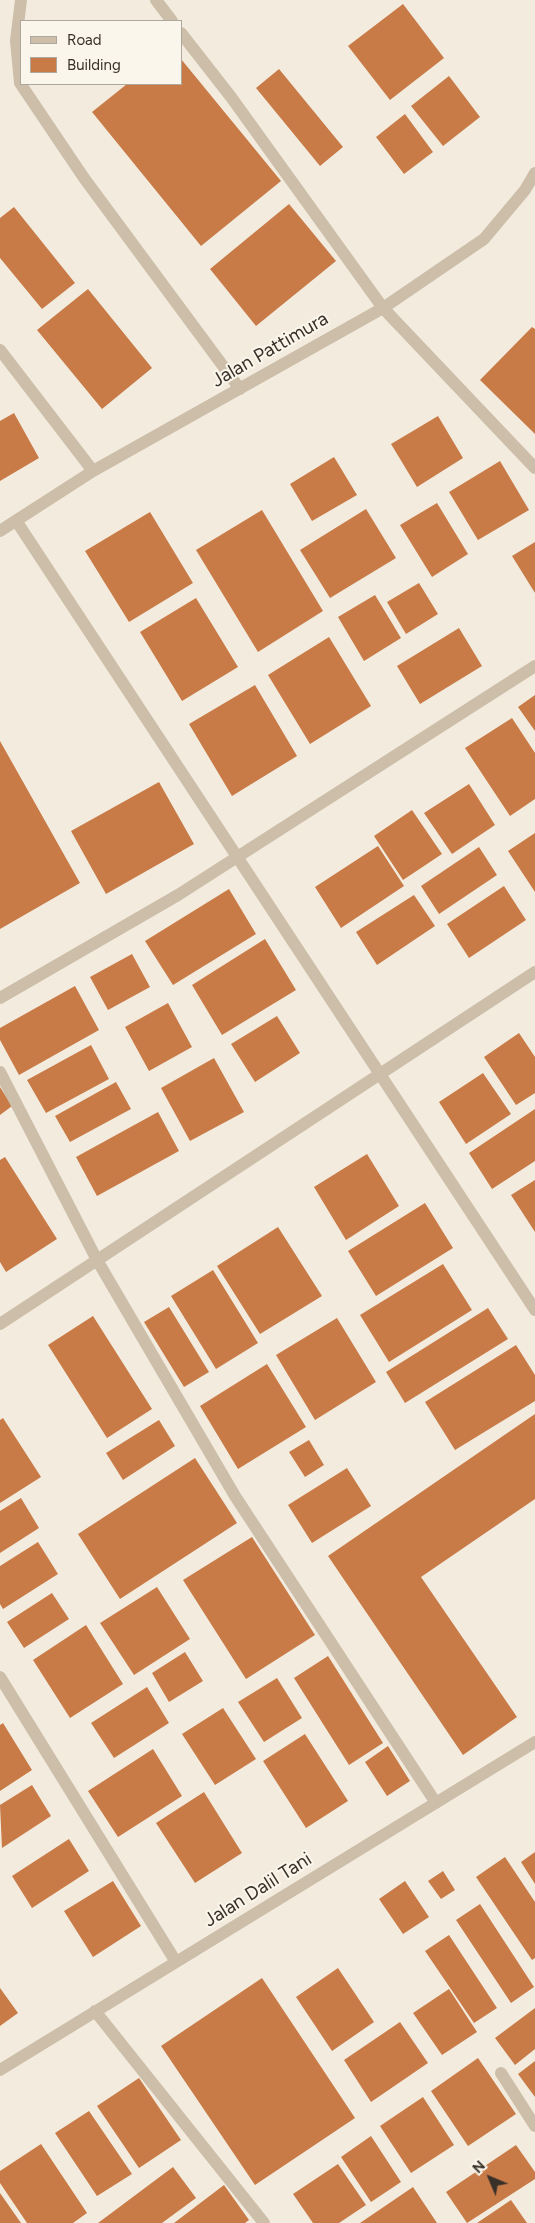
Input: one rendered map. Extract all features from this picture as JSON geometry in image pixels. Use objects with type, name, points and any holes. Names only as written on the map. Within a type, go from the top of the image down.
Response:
[{"type":"street","points":[[20,83],[16,40],[21,0]]},
{"type":"street","points":[[156,0],[171,20]]},
{"type":"street","points":[[182,34],[231,97],[383,308],[535,468]]},
{"type":"street","points":[[21,85],[84,178],[240,389]]},
{"type":"street","name":"Jalan Pattimura","points":[[0,531],[17,522],[93,471],[383,308],[484,239],[525,190],[535,173]]},
{"type":"street","points":[[0,350],[93,471]]},
{"type":"street","points":[[17,522],[236,858],[380,1072],[535,1310]]},
{"type":"street","points":[[0,998],[178,895],[535,666]]},
{"type":"street","points":[[0,1324],[380,1072],[535,972]]},
{"type":"street","points":[[0,1072],[97,1260],[235,1496],[436,1803]]},
{"type":"street","points":[[0,1677],[176,1962]]},
{"type":"street","name":"Jalan Dalil Tani","points":[[0,2070],[535,1742]]},
{"type":"street","points":[[95,2012],[264,2223]]},
{"type":"street","points":[[501,2073],[535,2126]]},
{"type":"building","points":[[403,4],[444,58],[390,100],[348,46]]},
{"type":"building","points":[[182,60],[281,181],[201,246],[92,112],[126,85],[182,85]]},
{"type":"building","points":[[279,69],[343,147],[320,166],[256,88]]},
{"type":"building","points":[[449,76],[480,117],[443,146],[411,106]]},
{"type":"building","points":[[405,114],[433,152],[404,174],[376,137]]},
{"type":"building","points":[[289,204],[336,261],[256,326],[210,269]]},
{"type":"building","points":[[14,207],[75,283],[42,309],[0,258],[0,218]]},
{"type":"building","points":[[88,289],[152,368],[102,409],[37,330]]},
{"type":"building","points":[[532,327],[535,329],[535,434],[480,380]]},
{"type":"building","points":[[14,413],[39,458],[0,481],[0,421]]},
{"type":"building","points":[[438,416],[463,458],[417,487],[391,444]]},
{"type":"building","points":[[334,457],[357,495],[312,521],[290,484]]},
{"type":"building","points":[[500,461],[529,510],[478,540],[449,492]]},
{"type":"building","points":[[437,503],[468,554],[432,577],[400,525]]},
{"type":"building","points":[[366,509],[396,558],[330,598],[300,550]]},
{"type":"building","points":[[262,510],[323,611],[258,652],[196,550]]},
{"type":"building","points":[[150,512],[193,583],[129,622],[85,551]]},
{"type":"building","points":[[535,542],[535,593],[512,556]]},
{"type":"building","points":[[419,583],[438,614],[406,634],[387,602]]},
{"type":"building","points":[[375,595],[401,638],[364,661],[338,617]]},
{"type":"building","points":[[196,598],[238,667],[182,701],[140,632]]},
{"type":"building","points":[[459,628],[482,666],[420,704],[397,666]]},
{"type":"building","points":[[329,637],[371,706],[310,744],[268,675]]},
{"type":"building","points":[[255,685],[297,756],[232,796],[189,724]]},
{"type":"building","points":[[535,695],[535,731],[518,707]]},
{"type":"building","points":[[512,718],[535,753],[535,799],[510,816],[465,748]]},
{"type":"building","points":[[0,741],[80,883],[0,929]]},
{"type":"building","points":[[159,782],[194,844],[106,894],[71,831]]},
{"type":"building","points":[[469,784],[495,825],[452,854],[424,813]]},
{"type":"building","points":[[412,810],[442,854],[403,880],[374,836]]},
{"type":"building","points":[[535,833],[535,892],[508,851]]},
{"type":"building","points":[[378,846],[404,886],[341,928],[315,887]]},
{"type":"building","points":[[479,847],[497,875],[439,914],[421,886]]},
{"type":"building","points":[[504,886],[526,920],[469,958],[447,924]]},
{"type":"building","points":[[229,889],[256,934],[173,985],[145,941]]},
{"type":"building","points":[[414,895],[435,926],[377,965],[356,932]]},
{"type":"building","points":[[265,939],[296,990],[222,1035],[192,985]]},
{"type":"building","points":[[132,954],[150,987],[108,1010],[90,977]]},
{"type":"building","points":[[75,986],[99,1030],[19,1075],[0,1040],[0,1028]]},
{"type":"building","points":[[168,1003],[192,1047],[149,1071],[125,1027]]},
{"type":"building","points":[[277,1016],[300,1053],[255,1082],[231,1044]]},
{"type":"building","points":[[519,1033],[535,1057],[535,1093],[516,1105],[484,1057]]},
{"type":"building","points":[[91,1045],[109,1079],[46,1113],[27,1080]]},
{"type":"building","points":[[214,1058],[244,1112],[190,1141],[161,1088]]},
{"type":"building","points":[[483,1073],[511,1114],[466,1144],[439,1102]]},
{"type":"building","points":[[116,1082],[131,1109],[70,1142],[55,1116]]},
{"type":"building","points":[[0,1087],[12,1106],[0,1115]]},
{"type":"building","points":[[535,1109],[535,1161],[492,1189],[469,1153]]},
{"type":"building","points":[[158,1112],[179,1151],[97,1196],[76,1157]]},
{"type":"building","points":[[367,1154],[399,1206],[346,1240],[314,1187]]},
{"type":"building","points":[[5,1157],[57,1239],[6,1272],[0,1262],[0,1160]]},
{"type":"building","points":[[535,1180],[535,1232],[511,1195]]},
{"type":"building","points":[[425,1203],[453,1248],[376,1296],[348,1251]]},
{"type":"building","points":[[278,1227],[322,1296],[260,1334],[217,1266]]},
{"type":"building","points":[[443,1264],[472,1310],[389,1362],[360,1315]]},
{"type":"building","points":[[213,1270],[258,1343],[216,1369],[171,1296]]},
{"type":"building","points":[[169,1307],[209,1372],[184,1387],[144,1322]]},
{"type":"building","points":[[488,1308],[508,1339],[405,1403],[386,1372]]},
{"type":"building","points":[[93,1316],[152,1409],[107,1438],[48,1345]]},
{"type":"building","points":[[337,1318],[376,1382],[315,1420],[276,1355]]},
{"type":"building","points":[[516,1345],[535,1375],[535,1401],[455,1450],[425,1402]]},
{"type":"building","points":[[267,1364],[306,1427],[238,1469],[200,1406]]},
{"type":"building","points":[[535,1414],[535,1499],[421,1577],[517,1717],[463,1755],[328,1556]]},
{"type":"building","points":[[3,1418],[41,1477],[0,1503],[0,1420]]},
{"type":"building","points":[[159,1420],[175,1446],[123,1480],[106,1453]]},
{"type":"building","points":[[309,1440],[324,1465],[305,1477],[289,1452]]},
{"type":"building","points":[[195,1458],[237,1523],[120,1599],[78,1534]]},
{"type":"building","points":[[347,1468],[371,1506],[312,1543],[288,1505]]},
{"type":"building","points":[[21,1498],[39,1528],[0,1553],[0,1511]]},
{"type":"building","points":[[252,1537],[315,1635],[246,1679],[183,1580]]},
{"type":"building","points":[[38,1542],[58,1574],[3,1609],[0,1604],[0,1566]]},
{"type":"building","points":[[157,1587],[190,1639],[134,1675],[100,1623]]},
{"type":"building","points":[[52,1593],[69,1619],[24,1648],[7,1622]]},
{"type":"building","points":[[86,1625],[123,1684],[70,1718],[33,1660]]},
{"type":"building","points":[[185,1652],[203,1681],[169,1702],[152,1673]]},
{"type":"building","points":[[328,1656],[383,1743],[349,1765],[294,1678]]},
{"type":"building","points":[[277,1678],[302,1718],[264,1742],[238,1702]]},
{"type":"building","points":[[147,1687],[169,1723],[114,1758],[91,1723]]},
{"type":"building","points":[[223,1708],[256,1759],[215,1785],[182,1734]]},
{"type":"building","points":[[3,1723],[32,1770],[0,1791],[0,1725]]},
{"type":"building","points":[[305,1734],[348,1801],[306,1828],[263,1761]]},
{"type":"building","points":[[388,1746],[410,1781],[387,1796],[365,1762]]},
{"type":"building","points":[[153,1749],[182,1796],[118,1837],[88,1791]]},
{"type":"building","points":[[32,1785],[51,1816],[2,1848],[0,1805]]},
{"type":"building","points":[[204,1792],[242,1853],[195,1883],[156,1823]]},
{"type":"building","points":[[69,1839],[89,1871],[32,1908],[12,1876]]},
{"type":"building","points":[[535,1852],[535,1884],[521,1862]]},
{"type":"building","points":[[505,1857],[535,1902],[535,1958],[532,1960],[476,1877]]},
{"type":"building","points":[[443,1871],[455,1890],[441,1899],[428,1881]]},
{"type":"building","points":[[113,1881],[141,1926],[93,1957],[64,1911]]},
{"type":"building","points":[[405,1881],[429,1917],[403,1934],[379,1899]]},
{"type":"building","points":[[480,1904],[534,1987],[511,2003],[456,1920]]},
{"type":"building","points":[[449,1935],[497,2008],[474,2023],[425,1951]]},
{"type":"building","points":[[338,1968],[374,2022],[332,2051],[296,1997]]},
{"type":"building","points":[[262,1978],[355,2118],[255,2185],[161,2046]]},
{"type":"building","points":[[0,1988],[18,2013],[0,2026]]},
{"type":"building","points":[[449,1989],[477,2032],[442,2055],[413,2013]]},
{"type":"building","points":[[535,2008],[535,2049],[515,2065],[495,2038]]},
{"type":"building","points":[[400,2022],[428,2063],[371,2102],[344,2060]]},
{"type":"building","points":[[478,2058],[516,2114],[468,2146],[431,2091]]},
{"type":"building","points":[[535,2061],[535,2097],[518,2074]]},
{"type":"building","points":[[139,2078],[181,2140],[139,2168],[97,2106]]},
{"type":"building","points":[[423,2097],[454,2145],[411,2173],[380,2126]]},
{"type":"building","points":[[89,2111],[132,2174],[97,2196],[55,2133]]},
{"type":"building","points":[[371,2136],[401,2182],[371,2202],[341,2157]]},
{"type":"building","points":[[41,2144],[87,2213],[73,2223],[27,2223],[0,2183],[0,2171]]},
{"type":"building","points":[[516,2145],[535,2172],[535,2179],[467,2223],[446,2192]]},
{"type":"building","points":[[338,2164],[366,2205],[339,2223],[313,2223],[293,2194]]},
{"type":"building","points":[[173,2167],[196,2198],[162,2223],[98,2223]]},
{"type":"building","points":[[224,2185],[249,2220],[245,2223],[174,2223]]},
{"type":"building","points":[[413,2187],[437,2223],[360,2223]]},
{"type":"building","points":[[0,2193],[21,2223],[0,2223]]},
{"type":"building","points":[[511,2200],[527,2223],[477,2223]]}]
